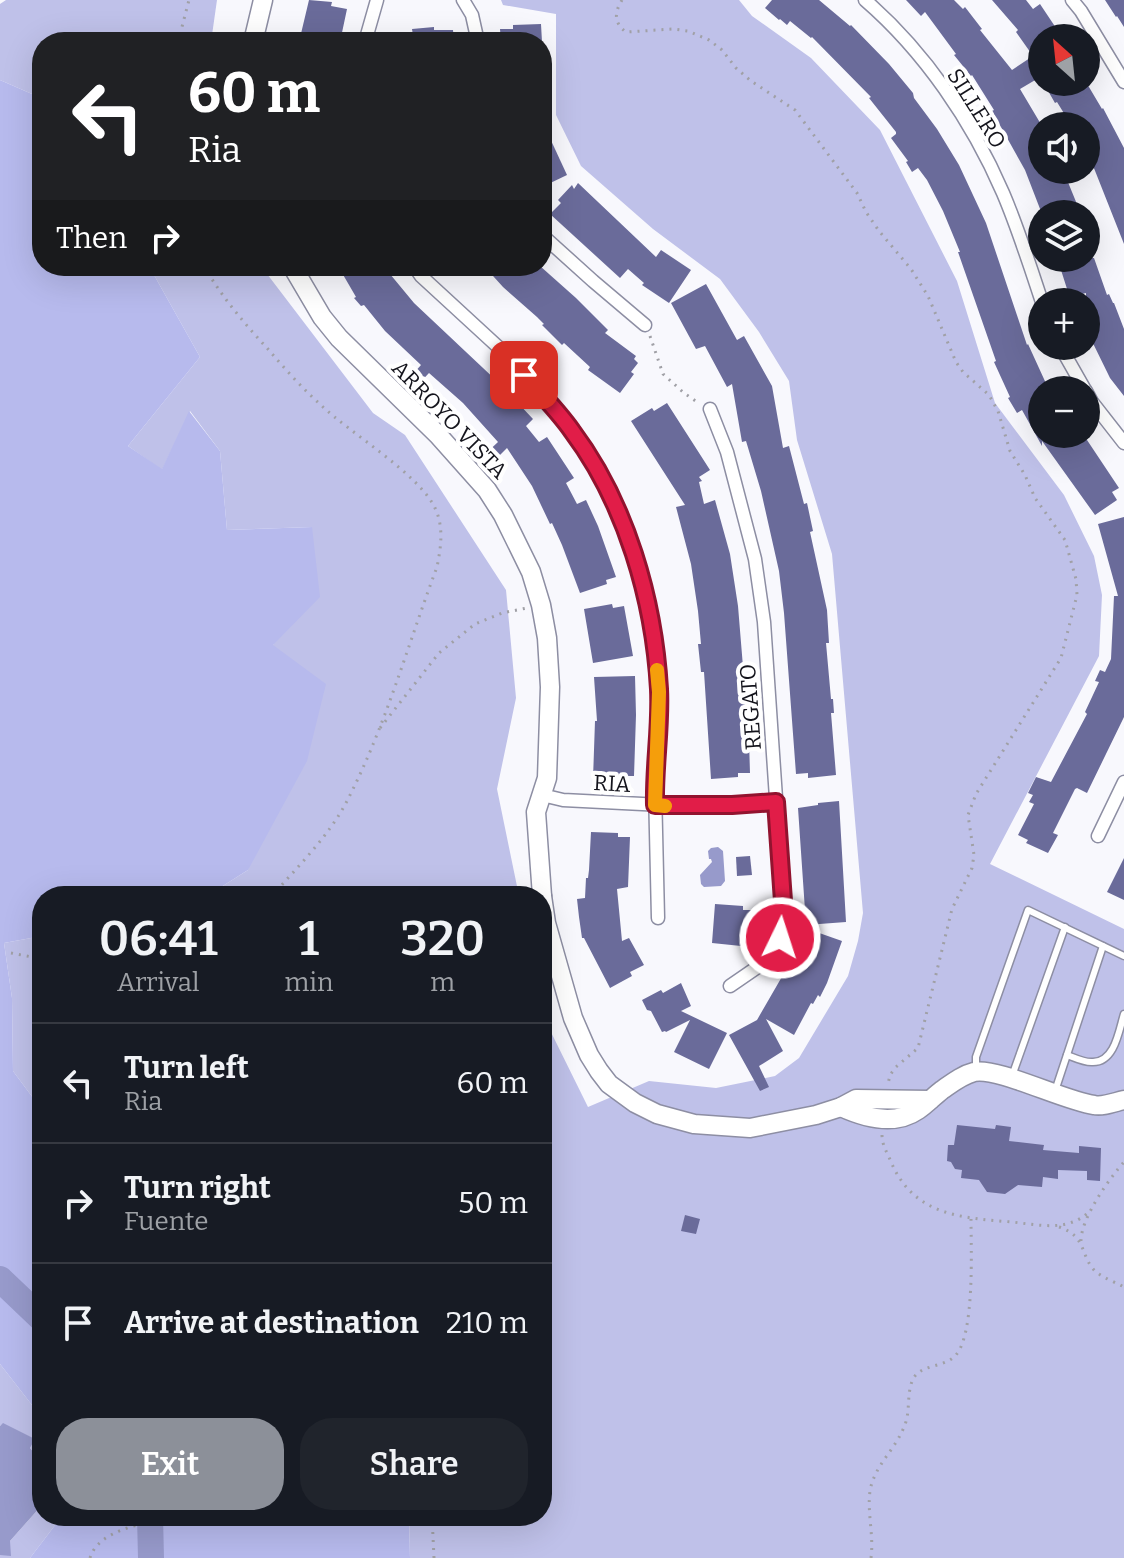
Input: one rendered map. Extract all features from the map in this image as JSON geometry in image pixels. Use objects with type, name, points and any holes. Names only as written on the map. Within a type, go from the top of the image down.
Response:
[{"type":"street","points":[[255,32],[263,0]]},
{"type":"street","points":[[368,32],[377,0]]},
{"type":"street","points":[[463,0],[472,15],[476,32]]},
{"type":"street","name":"SILLERO","points":[[865,0],[909,45],[945,90],[975,136],[1003,194],[1037,288]]},
{"type":"street","points":[[1072,0],[1124,82]]},
{"type":"street","points":[[552,244],[645,325]]},
{"type":"street","name":"ARROYO VISTA","points":[[298,276],[322,317],[339,338],[438,435],[487,490],[521,548],[531,572],[547,638],[550,687],[547,778],[539,803],[542,886]]},
{"type":"street","points":[[421,276],[508,356],[573,431],[626,529],[655,641],[659,692],[655,805],[658,918]]},
{"type":"street","name":"REGATO","points":[[710,409],[727,452],[755,559],[764,622],[783,901],[780,938],[762,964],[730,986]]},
{"type":"street","points":[[1100,412],[1124,443]]},
{"type":"street","points":[[1098,836],[1124,782]]},
{"type":"street","name":"RIA","points":[[539,803],[563,800],[655,805],[776,802]]},
{"type":"street","name":"ARROYO VISTA","points":[[552,944],[573,1018],[589,1055],[609,1084],[627,1099],[657,1114],[694,1124],[750,1128],[816,1115],[856,1099],[930,1100]]},
{"type":"street","points":[[841,1107],[882,1120],[900,1118],[917,1111],[955,1080],[976,1071],[1096,1106],[1124,1100]]},
{"type":"lane","points":[[976,1071],[976,1057],[1028,910],[1124,956]]},
{"type":"lane","points":[[1011,1079],[1065,927]]},
{"type":"lane","points":[[1054,1094],[1103,946]]},
{"type":"lane","points":[[1067,1055],[1095,1063],[1103,1060],[1113,1047],[1124,1014]]},
{"type":"path","points":[[181,32],[189,0]]},
{"type":"path","points":[[622,0],[616,11],[616,20],[626,32],[673,29],[688,31],[709,40],[751,81],[795,110],[857,193],[879,231],[911,269],[928,296],[956,362],[989,395],[998,411],[1010,451],[1035,498],[1065,540],[1072,560],[1077,595],[1061,658],[970,806],[969,824],[974,855],[972,868],[952,909],[918,1048],[890,1075],[885,1100]]},
{"type":"path","points":[[211,276],[243,321],[281,365],[322,406],[422,489],[434,505],[440,524],[441,546],[437,567],[378,731],[348,799],[330,828],[281,886]]},
{"type":"path","points":[[645,325],[663,374],[684,393],[710,409]]},
{"type":"path","points":[[378,731],[439,653],[475,624],[502,613],[541,605]]},
{"type":"path","points":[[11,953],[32,957]]},
{"type":"path","points":[[882,1120],[882,1141],[901,1183],[928,1205],[947,1214],[1056,1226],[1072,1223],[1089,1212]]},
{"type":"path","points":[[1124,1162],[1089,1212],[1083,1226],[1082,1244],[1096,1272],[1124,1287]]},
{"type":"path","points":[[871,1558],[871,1485],[877,1469],[904,1428],[914,1379],[925,1369],[954,1357],[963,1343],[969,1306],[971,1219]]},
{"type":"path","points":[[1056,1226],[1069,1231],[1082,1244]]},
{"type":"path","points":[[90,1558],[93,1551],[111,1535],[131,1526]]},
{"type":"path","points":[[432,1526],[434,1558]]},
{"type":"shaded area","points":[[6,0],[217,0],[212,32],[32,32],[32,94],[0,80],[0,4]]},
{"type":"shaded area","points":[[501,0],[739,0],[752,16],[811,58],[880,130],[957,281],[995,403],[1064,495],[1094,556],[1102,595],[1099,656],[990,864],[1124,929],[1124,1558],[410,1558],[409,1526],[552,1526],[552,1034],[588,1107],[649,1081],[716,1088],[775,1076],[799,1058],[848,976],[863,913],[832,554],[797,440],[789,381],[759,332],[720,279],[653,229],[581,166],[556,115],[556,14],[503,5]]},
{"type":"shaded area","points":[[0,80],[32,94],[32,276],[155,276],[200,357],[128,446],[162,469],[189,411],[220,451],[227,530],[312,527],[320,597],[273,645],[326,684],[307,761],[248,870],[223,886],[32,886],[32,938],[4,943],[12,998],[13,1071],[32,1097],[32,1405],[0,1364]]},
{"type":"shaded area","points":[[155,276],[269,276],[373,413],[405,435],[506,590],[516,698],[497,789],[517,886],[223,886],[248,870],[273,645],[312,527],[227,530],[220,451],[190,411],[162,470],[128,446],[200,357]]},
{"type":"shaded area","points":[[718,847],[723,851],[725,881],[721,886],[704,887],[700,875],[712,862],[708,851]]},
{"type":"shaded area","points":[[32,938],[32,1097],[13,1071],[12,998],[4,943]]},
{"type":"shaded area","points":[[0,1364],[32,1405],[32,1438],[3,1424],[0,1426]]},
{"type":"shaded area","points":[[3,1423],[32,1438],[32,1516],[10,1541],[11,1556],[0,1555],[0,1426]]},
{"type":"shaded area","points":[[32,1516],[32,1526],[54,1526],[30,1558],[0,1558],[0,1555],[10,1555],[10,1541]]},
{"type":"shaded area","points":[[54,1526],[409,1526],[410,1558],[30,1558]]},
{"type":"building","points":[[309,0],[332,2],[331,6],[347,9],[342,32],[301,32]]},
{"type":"building","points":[[772,0],[819,0],[851,25],[889,64],[937,129],[959,165],[986,223],[1028,344],[1028,360],[1035,360],[1043,376],[1028,376],[1028,421],[1022,410],[1017,413],[1008,398],[960,252],[927,180],[918,168],[912,172],[891,138],[896,132],[871,97],[812,37],[790,21],[787,25],[765,8]]},
{"type":"building","points":[[906,0],[954,0],[963,9],[965,7],[1012,70],[1028,59],[1028,84],[1020,89],[1034,112],[1028,112],[1028,178],[994,110],[972,75],[954,55],[925,12],[921,16]]},
{"type":"building","points":[[992,0],[1026,0],[1033,9],[1040,4],[1053,24],[1028,24],[1028,49],[1016,32],[1018,30]]},
{"type":"building","points":[[1105,0],[1124,0],[1124,27],[1116,17]]},
{"type":"building","points":[[541,24],[541,32],[500,32],[500,29],[513,29],[513,25]]},
{"type":"building","points":[[434,27],[434,30],[453,32],[412,32],[412,29]]},
{"type":"building","points":[[1051,96],[1094,96],[1124,148],[1124,244],[1100,183],[1100,112],[1063,112]]},
{"type":"building","points":[[552,143],[567,175],[552,182]]},
{"type":"building","points":[[578,183],[656,257],[661,250],[691,270],[669,303],[642,285],[644,283],[628,269],[620,278],[552,216],[561,203],[558,200],[572,185],[574,189]]},
{"type":"building","points":[[1030,184],[1069,184],[1075,200],[1037,200]]},
{"type":"building","points":[[1062,272],[1099,272],[1124,329],[1124,396],[1100,358],[1100,288],[1067,288]]},
{"type":"building","points":[[344,276],[392,276],[414,303],[533,419],[526,426],[539,442],[547,437],[574,478],[566,483],[577,504],[586,500],[616,577],[606,580],[607,584],[580,593],[552,523],[507,448],[489,466],[481,458],[498,442],[463,403],[429,373],[413,390],[405,383],[421,365],[385,331],[364,305],[361,306]]},
{"type":"building","points":[[493,276],[551,276],[576,298],[608,330],[605,333],[636,356],[634,359],[638,363],[631,372],[634,374],[620,393],[588,370],[590,367],[564,343],[562,345]]},
{"type":"building","points":[[706,284],[737,340],[744,336],[772,386],[783,448],[789,446],[804,504],[807,503],[827,610],[829,643],[826,643],[833,699],[834,713],[831,713],[836,775],[808,778],[808,773],[796,774],[779,571],[761,491],[746,441],[742,442],[732,384],[727,387],[705,346],[696,349],[671,303]]},
{"type":"building","points":[[667,403],[710,470],[699,477],[704,504],[715,500],[730,554],[738,606],[749,740],[750,773],[738,773],[738,777],[711,779],[704,672],[701,672],[698,644],[701,644],[698,611],[691,564],[676,507],[685,505],[631,421]]},
{"type":"building","points":[[1047,448],[1092,448],[1119,488],[1112,492],[1117,500],[1095,515]]},
{"type":"building","points":[[1124,517],[1124,717],[1087,793],[1075,789],[1053,833],[1058,835],[1048,853],[1026,843],[1028,840],[1018,835],[1034,804],[1029,802],[1033,795],[1028,793],[1036,777],[1051,782],[1087,714],[1085,712],[1099,682],[1095,681],[1100,670],[1105,672],[1111,659],[1114,596],[1118,596],[1098,524]]},
{"type":"building","points":[[612,604],[613,608],[624,606],[633,656],[593,663],[584,609]]},
{"type":"building","points":[[635,676],[634,776],[593,779],[597,721],[594,677]]},
{"type":"building","points":[[839,801],[846,922],[806,925],[798,808]]},
{"type":"building","points":[[591,832],[618,833],[618,837],[630,837],[628,887],[617,889],[622,941],[629,938],[644,965],[610,988],[582,938],[579,917],[577,899],[585,898]]},
{"type":"building","points":[[750,856],[752,875],[737,876],[736,857]]},
{"type":"building","points":[[1124,858],[1124,900],[1107,892]]},
{"type":"building","points":[[715,904],[755,910],[753,942],[741,941],[741,946],[712,943]]},
{"type":"building","points":[[805,928],[842,941],[820,997],[818,995],[811,1003],[794,1035],[766,1019],[783,1051],[759,1066],[769,1087],[760,1091],[729,1035],[757,1020],[787,968],[790,969]]},
{"type":"building","points":[[681,983],[691,1006],[681,1011],[727,1033],[709,1069],[674,1052],[690,1020],[662,1032],[642,1000]]},
{"type":"building","points":[[957,1125],[995,1129],[996,1125],[1011,1127],[1009,1141],[1044,1145],[1043,1150],[1079,1153],[1079,1146],[1101,1148],[1100,1181],[1087,1180],[1087,1171],[1058,1170],[1058,1179],[1043,1177],[1042,1187],[1018,1185],[1005,1194],[987,1192],[979,1180],[961,1178],[962,1170],[955,1169],[947,1161],[948,1145],[954,1145]]},
{"type":"building","points":[[685,1215],[700,1219],[696,1234],[681,1231]]},
{"type":"waterway","points":[[0,1279],[32,1309]]},
{"type":"waterway","points":[[150,1526],[151,1558]]},
{"type":"slow traffic","points":[[657,670],[655,805],[665,806]]},
{"type":"route","points":[[524,375],[573,431],[601,478],[633,550],[655,641],[659,692],[655,805],[776,802],[783,901],[780,938]]}]
